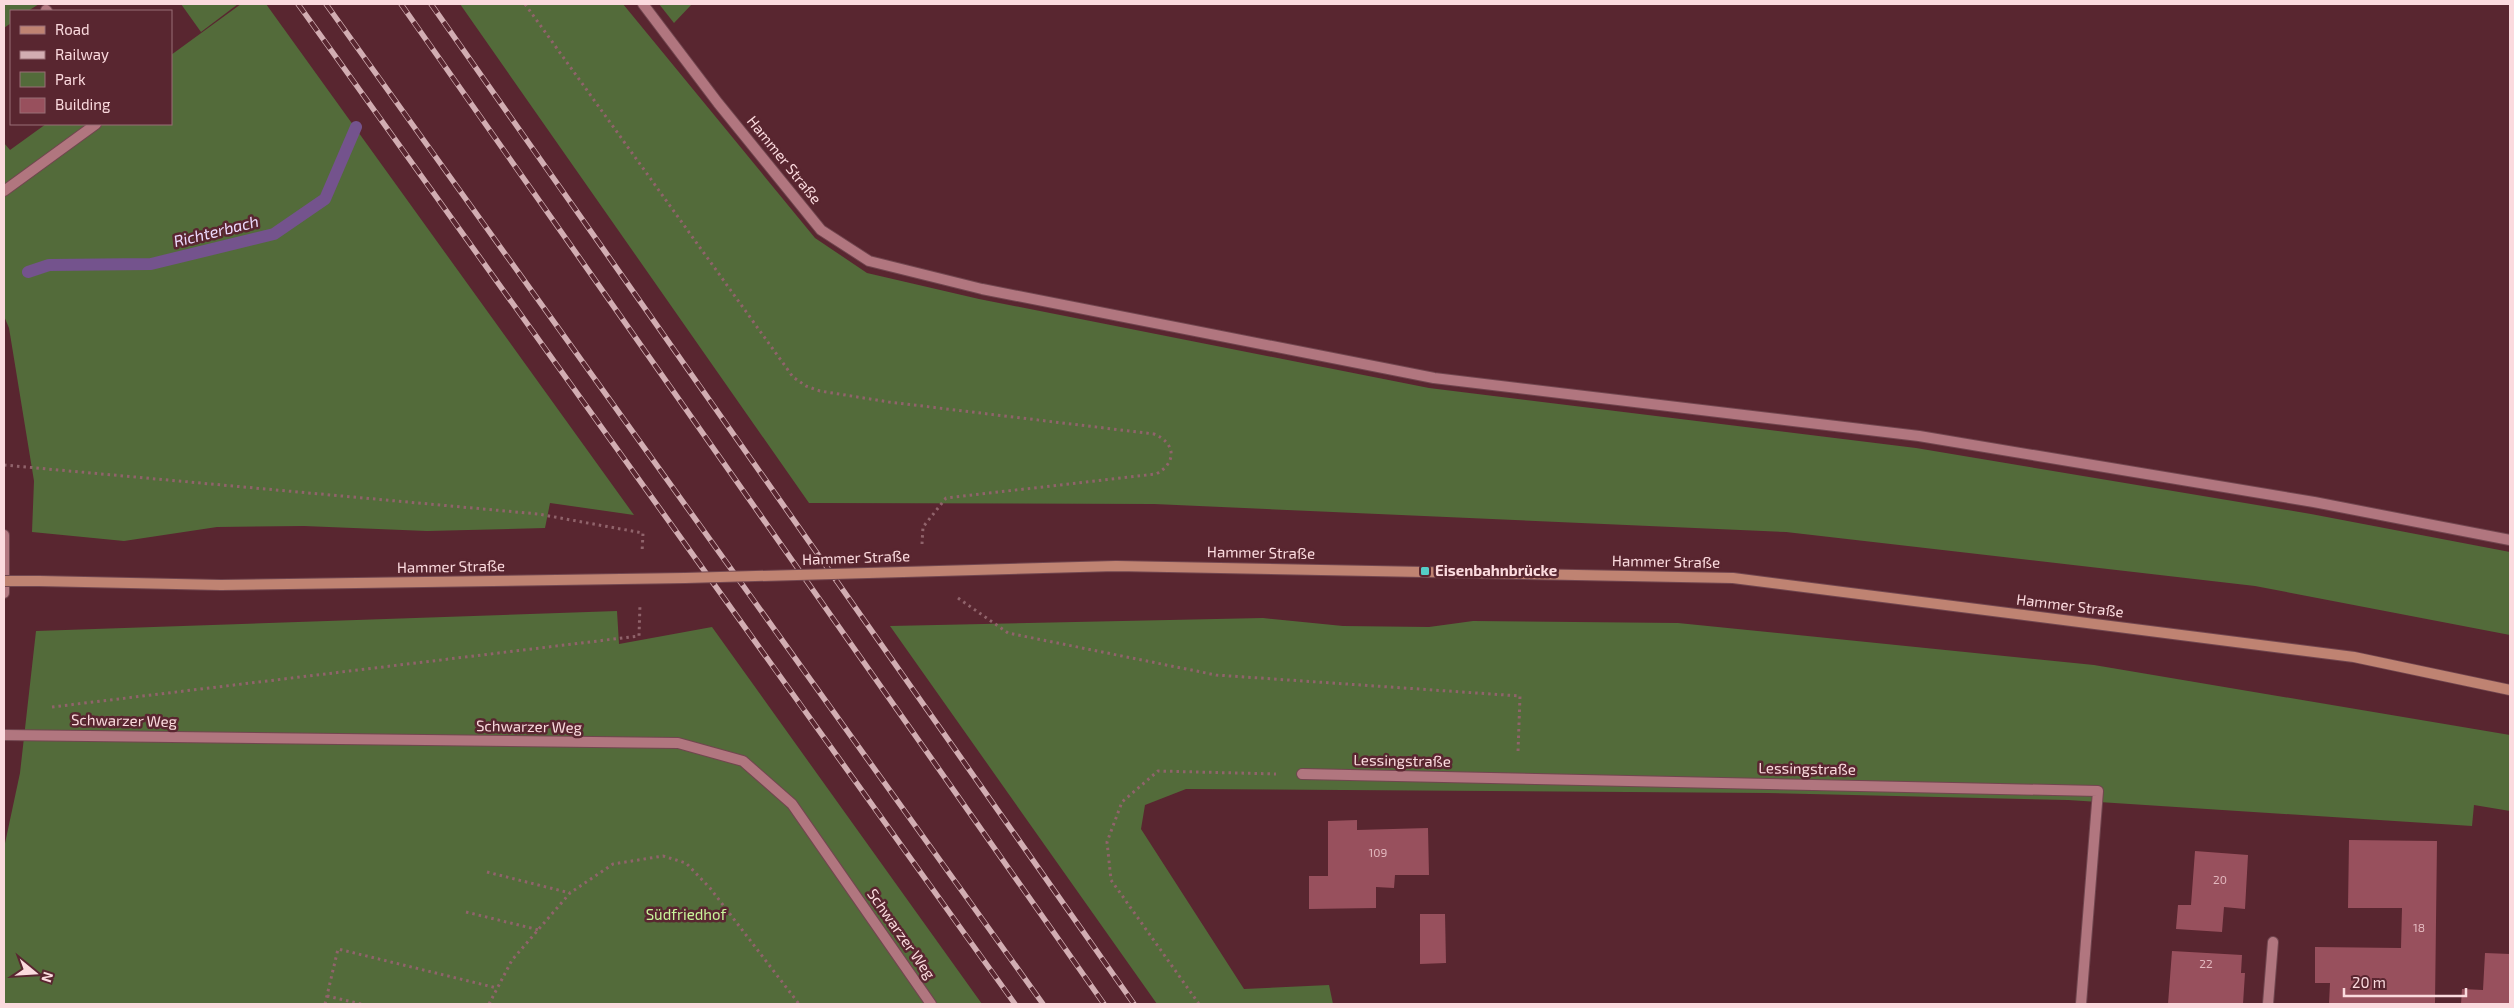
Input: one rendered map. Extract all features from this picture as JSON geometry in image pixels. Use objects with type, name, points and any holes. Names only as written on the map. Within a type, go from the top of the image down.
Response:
[{"type":"main road","name":"Hammer Straße","points":[[4,581],[221,585],[685,578],[1116,566],[1733,578],[2354,657],[2510,690]]},
{"type":"street","name":"Hammer Straße","points":[[643,4],[718,103],[821,230],[869,261],[982,290],[1434,378],[1919,436],[2314,502],[2510,540]]},
{"type":"street","points":[[4,190],[95,125]]},
{"type":"street","points":[[4,535],[4,593]]},
{"type":"street","name":"Schwarzer Weg","points":[[4,735],[678,744],[743,761],[792,804],[931,1004]]},
{"type":"street","name":"Lessingstraße","points":[[1302,774],[1517,777],[2098,791],[2081,1004]]},
{"type":"street","points":[[2268,1004],[2273,942]]},
{"type":"path","points":[[525,4],[793,377],[806,386],[820,391],[889,402],[1154,434],[1165,438],[1171,447],[1171,460],[1166,469],[1156,474],[946,498],[923,527],[920,571],[1008,633],[1216,675],[1520,696],[1517,777]]},
{"type":"path","points":[[1199,1004],[1110,880],[1107,842],[1122,802],[1158,771],[1302,774]]},
{"type":"path","points":[[489,1004],[512,960],[570,893],[613,864],[663,856],[686,863],[710,888],[799,1004]]},
{"type":"path","points":[[487,872],[570,893]]},
{"type":"path","points":[[466,912],[539,930]]},
{"type":"path","points":[[325,1004],[338,948],[498,988]]},
{"type":"path","points":[[327,996],[361,1004]]},
{"type":"green space","points":[[4,4],[39,4],[30,10],[10,10],[10,24],[4,28]]},
{"type":"green space","points":[[181,4],[238,4],[201,32]]},
{"type":"green space","points":[[241,4],[266,4],[634,515],[550,503],[545,528],[427,531],[304,526],[217,527],[124,541],[32,532],[34,481],[9,328],[4,316],[4,143],[10,150],[45,125],[172,125],[172,54]]},
{"type":"green space","points":[[460,4],[623,4],[815,238],[867,273],[979,299],[1429,388],[1916,448],[2311,514],[2510,552],[2510,635],[2255,586],[1786,532],[1154,504],[809,503]]},
{"type":"green space","points":[[659,4],[692,4],[674,23]]},
{"type":"green space","name":"Südfriedhof","points":[[617,611],[619,644],[712,627],[982,1004],[4,1004],[4,848],[20,773],[36,631]]},
{"type":"green space","points":[[1263,618],[1343,626],[1429,627],[1473,621],[1678,623],[2094,665],[2510,735],[2510,811],[2474,805],[2472,826],[2068,800],[1767,793],[1186,789],[1145,805],[1141,829],[1244,989],[1329,985],[1333,1004],[1157,1004],[890,626]]},
{"type":"building","points":[[1357,820],[1357,830],[1428,828],[1429,875],[1395,875],[1394,888],[1376,887],[1376,908],[1309,909],[1309,876],[1328,876],[1328,821]]},
{"type":"building","points":[[2349,840],[2437,841],[2435,1003],[2329,1004],[2330,983],[2315,983],[2315,947],[2401,948],[2402,908],[2348,908]]},
{"type":"building","points":[[2195,851],[2248,855],[2245,909],[2224,907],[2222,932],[2176,929],[2178,905],[2191,905]]},
{"type":"building","points":[[1420,914],[1445,914],[1446,963],[1420,964]]},
{"type":"building","points":[[2172,951],[2242,955],[2241,973],[2245,973],[2243,1004],[2168,1004]]},
{"type":"building","points":[[2485,953],[2510,954],[2510,1004],[2461,1004],[2462,989],[2483,990]]},
{"type":"waterway","name":"Richterbach","points":[[28,272],[49,265],[151,264],[274,234],[325,199],[356,127]]},
{"type":"railway","points":[[298,4],[1015,1004]]},
{"type":"railway","points":[[326,4],[1043,1004]]},
{"type":"railway","points":[[401,4],[1104,1004]]},
{"type":"railway","points":[[431,4],[1134,1004]]},
{"type":"place","name":"Eisenbahnbrücke","points":[[1425,571]]}]
